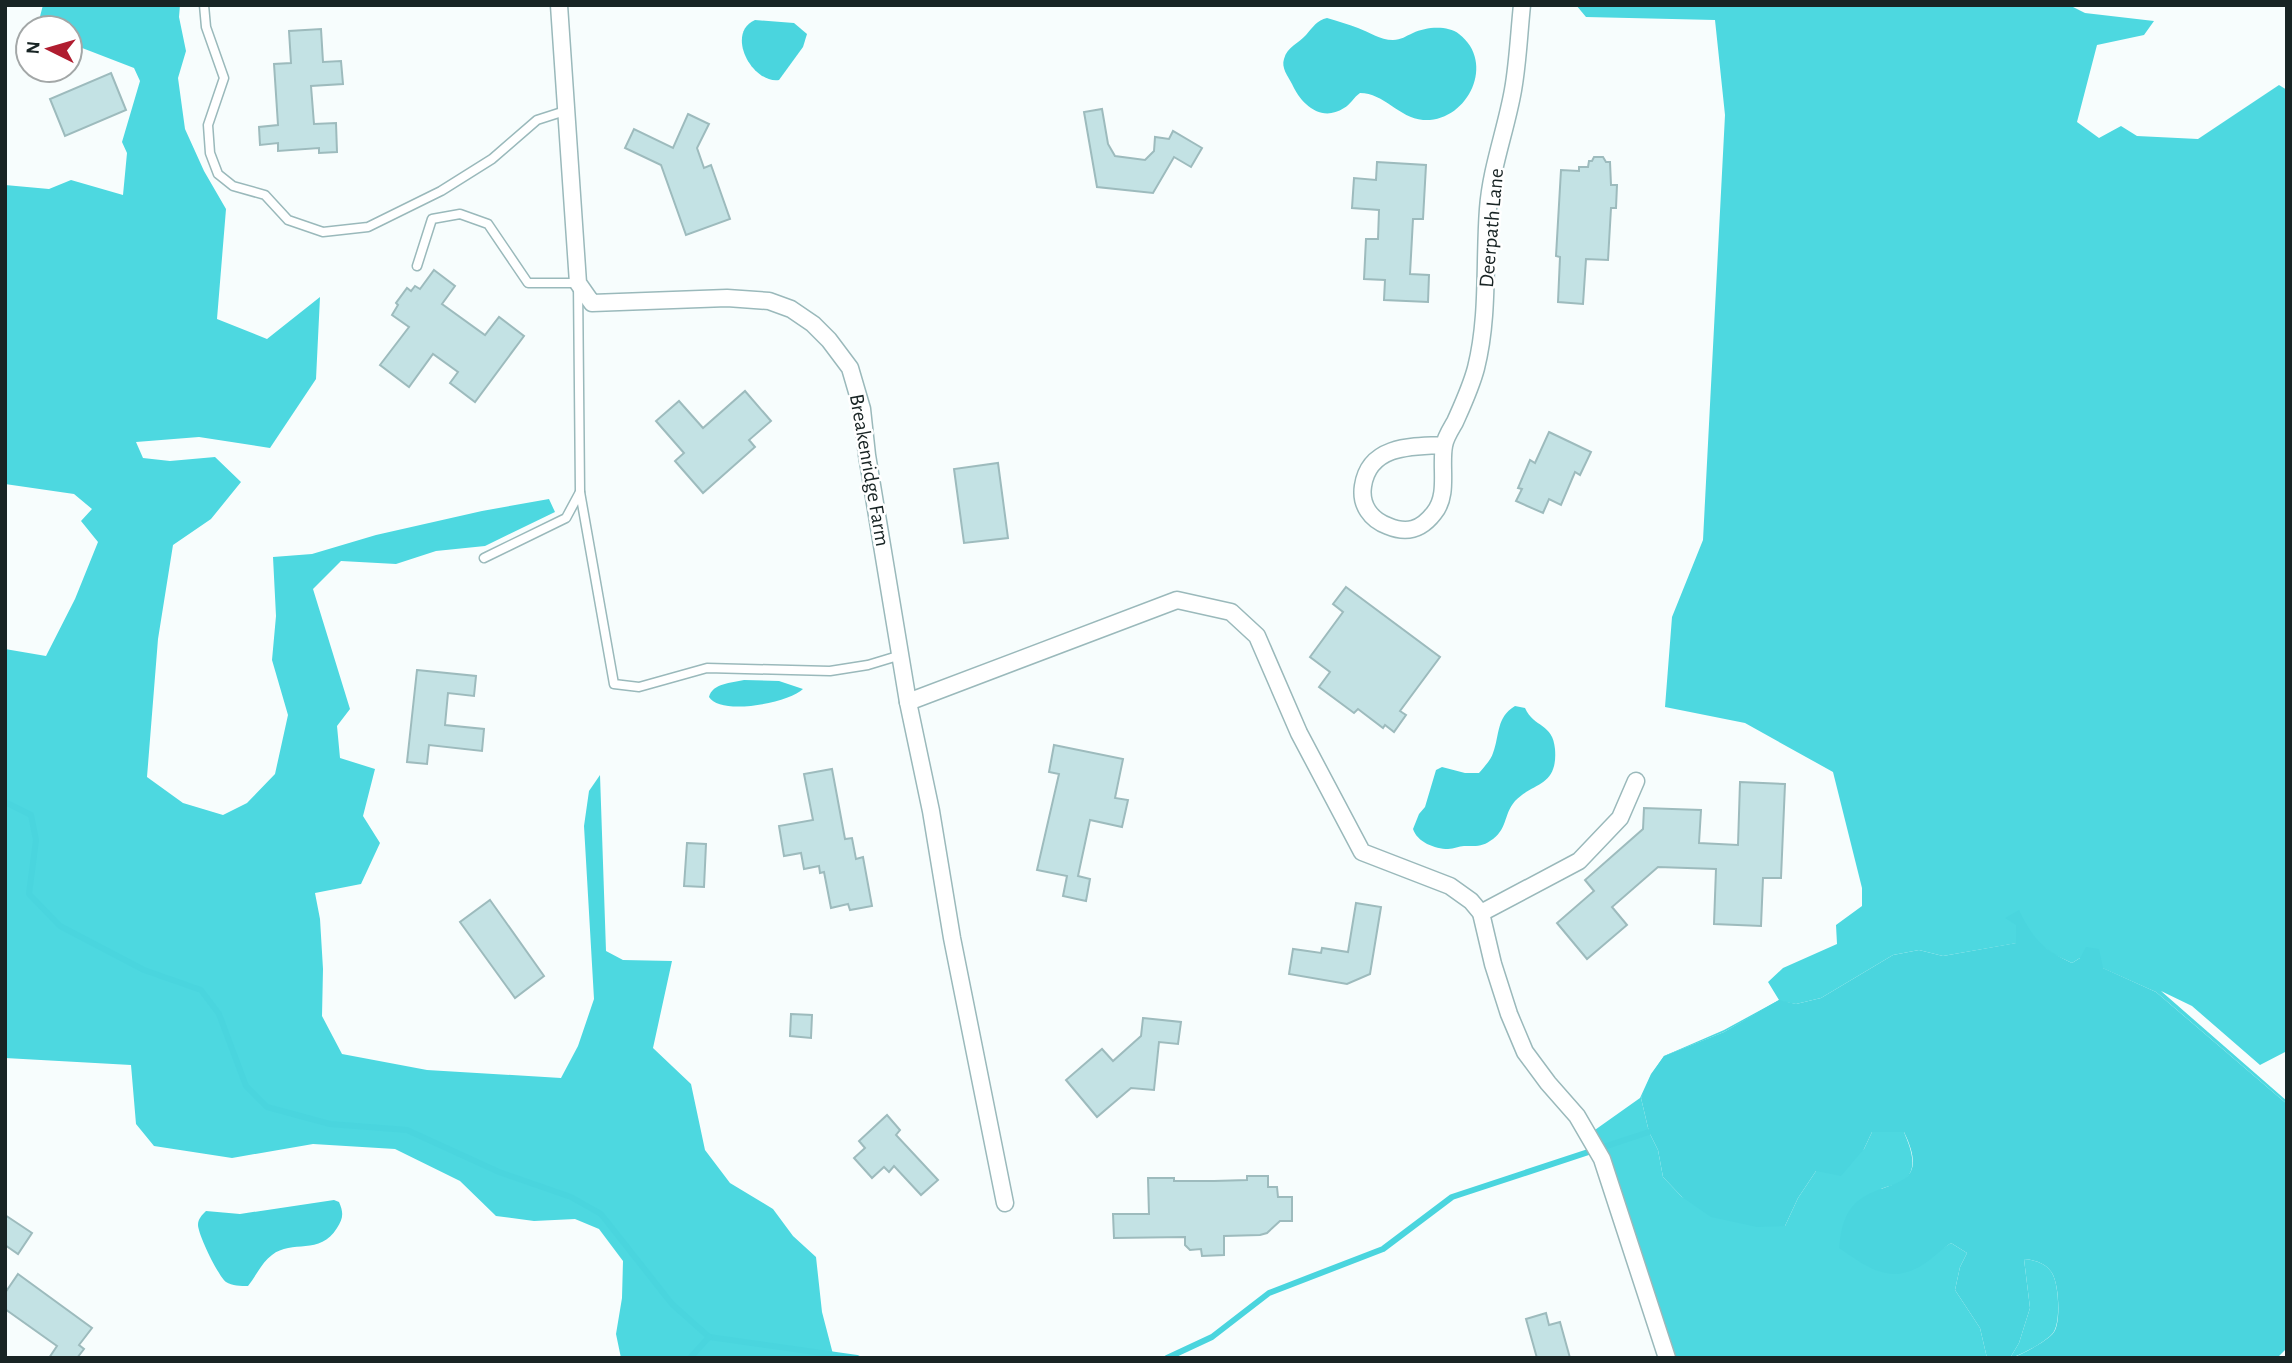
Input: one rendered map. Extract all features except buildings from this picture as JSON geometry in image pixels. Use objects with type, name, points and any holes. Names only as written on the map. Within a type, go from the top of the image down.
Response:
[{"type":"street","points":[[558,5],[578,283]]},
{"type":"street","name":"Deerpath Lane","points":[[1444,445],[1392,449],[1375,461],[1364,477],[1362,493],[1370,516],[1402,532],[1419,527],[1436,512],[1442,490],[1444,445],[1467,396],[1476,366],[1484,314],[1488,208],[1513,89],[1522,5]]},
{"type":"street","name":"Breakenridge Farm","points":[[578,283],[592,303],[727,298],[769,301],[791,309],[813,324],[850,368],[862,410],[908,702],[1005,1203]]},
{"type":"street","points":[[908,702],[1177,600],[1231,612],[1257,636],[1300,733],[1363,852],[1450,886],[1471,901],[1481,913],[1505,1002],[1525,1052],[1577,1116],[1598,1152],[1667,1358]]},
{"type":"street","points":[[1481,913],[1579,860],[1620,818],[1636,781]]},
{"type":"lane","points":[[204,5],[206,27],[224,78],[208,125],[210,153],[218,174],[233,186],[265,195],[288,220],[323,232],[368,228],[440,191],[492,159],[537,120],[565,111]]},
{"type":"lane","points":[[417,267],[432,219],[460,214],[488,224],[528,283],[578,283],[580,492],[614,684],[639,687],[707,668],[830,671],[868,665],[901,654]]},
{"type":"lane","points":[[484,558],[566,518],[580,492]]},
{"type":"shaded area","points":[[43,5],[180,5],[179,17],[186,51],[178,78],[185,129],[204,171],[226,209],[217,319],[267,339],[320,297],[316,379],[270,448],[199,437],[136,442],[143,458],[170,461],[215,457],[241,482],[211,519],[173,545],[158,639],[147,777],[183,803],[223,815],[247,803],[275,774],[288,715],[272,660],[276,616],[273,557],[312,554],[376,535],[549,499],[555,512],[485,546],[436,551],[396,564],[341,561],[313,589],[350,709],[337,726],[340,758],[375,769],[363,816],[380,843],[361,884],[315,893],[320,919],[323,969],[322,1016],[342,1054],[427,1070],[561,1078],[578,1046],[594,999],[584,826],[589,791],[600,775],[606,951],[623,960],[672,961],[653,1048],[691,1084],[705,1150],[730,1183],[773,1209],[793,1236],[816,1257],[822,1312],[834,1358],[621,1358],[616,1334],[622,1298],[623,1261],[599,1229],[575,1219],[534,1221],[496,1216],[460,1181],[395,1149],[313,1144],[232,1158],[154,1146],[136,1124],[131,1065],[5,1058],[5,649],[46,656],[75,599],[98,542],[81,521],[92,509],[74,494],[5,484],[5,185],[49,189],[71,180],[123,195],[127,153],[122,142],[140,81],[134,68],[84,49],[84,14],[41,14]]},
{"type":"shaded area","points":[[1576,5],[2069,5],[2085,13],[2154,21],[2144,35],[2097,45],[2077,122],[2099,138],[2121,126],[2137,136],[2198,139],[2279,85],[2287,90],[2287,1051],[2260,1065],[2192,1006],[2161,991],[2287,1101],[2287,1104],[2156,992],[2080,958],[2072,963],[2053,954],[2016,925],[2017,943],[1943,956],[1919,950],[1893,955],[1821,998],[1796,1004],[1779,1001],[1724,1032],[1665,1056],[1641,1098],[1649,1132],[1658,1150],[1663,1177],[1682,1197],[1785,1226],[1798,1198],[1816,1171],[1864,1149],[1872,1132],[1904,1132],[1912,1158],[1911,1170],[1901,1182],[1881,1189],[1934,1254],[1951,1243],[1967,1253],[1960,1267],[1955,1290],[1980,1328],[1987,1358],[1667,1358],[1592,1132],[1640,1098],[1651,1074],[1664,1056],[1724,1030],[1779,1000],[1768,982],[1783,968],[1837,944],[1836,925],[1862,906],[1862,888],[1833,772],[1745,723],[1665,707],[1672,617],[1703,540],[1725,115],[1715,20],[1586,17]]},
{"type":"shaded area","points":[[1327,18],[1388,40],[1430,28],[1454,31],[1470,46],[1476,60],[1472,89],[1464,102],[1453,112],[1439,118],[1414,118],[1377,97],[1360,93],[1346,107],[1336,112],[1327,113],[1313,109],[1296,91],[1285,72],[1283,62],[1290,48],[1318,22]]},
{"type":"shaded area","points":[[755,20],[794,23],[807,34],[803,47],[779,80],[760,74],[752,66],[742,46],[742,35],[746,26]]},
{"type":"shaded area","points":[[744,680],[779,681],[803,689],[770,703],[740,707],[716,703],[709,697],[718,686]]},
{"type":"shaded area","points":[[1515,706],[1525,708],[1533,719],[1551,734],[1555,749],[1553,770],[1543,782],[1515,801],[1500,832],[1487,843],[1448,849],[1422,841],[1413,829],[1425,807],[1436,770],[1442,767],[1465,773],[1479,773],[1492,756],[1505,715]]},
{"type":"shaded area","points":[[2019,910],[2040,942],[2072,963],[2080,958],[2086,947],[2099,949],[2103,968],[2156,992],[2287,1104],[2287,1348],[2277,1358],[2012,1358],[2051,1336],[2058,1320],[2058,1294],[2052,1273],[2040,1263],[2024,1259],[2030,1308],[2019,1343],[2010,1358],[1987,1358],[1980,1328],[1955,1290],[1960,1267],[1967,1253],[1951,1243],[1920,1267],[1894,1274],[1875,1270],[1839,1248],[1844,1221],[1852,1207],[1875,1191],[1908,1176],[1912,1166],[1912,1152],[1904,1132],[1872,1132],[1864,1149],[1841,1176],[1816,1171],[1798,1198],[1785,1226],[1757,1227],[1711,1217],[1682,1197],[1663,1177],[1658,1150],[1649,1132],[1641,1098],[1651,1075],[1664,1056],[1724,1032],[1779,1000],[1796,1004],[1821,998],[1893,955],[1919,950],[1943,956],[2016,943],[2016,925],[2005,918]]},
{"type":"shaded area","points":[[334,1200],[339,1202],[342,1216],[330,1237],[314,1245],[280,1250],[268,1258],[248,1286],[237,1286],[222,1278],[199,1230],[199,1221],[206,1211],[240,1214]]},
{"type":"shaded area","points":[[2024,1259],[2040,1263],[2052,1273],[2058,1294],[2057,1321],[2053,1333],[2045,1340],[2010,1358],[2019,1343],[2030,1308]]},
{"type":"waterway","points":[[5,802],[31,815],[36,840],[29,894],[60,926],[144,970],[201,990],[219,1014],[246,1086],[267,1107],[330,1124],[407,1130],[499,1172],[571,1197],[601,1214],[672,1304],[709,1337],[857,1358]]},
{"type":"waterway","points":[[1167,1358],[1212,1337],[1269,1293],[1383,1249],[1452,1197],[1649,1132]]},
{"type":"waterway","points":[[690,1358],[709,1337]]}]
